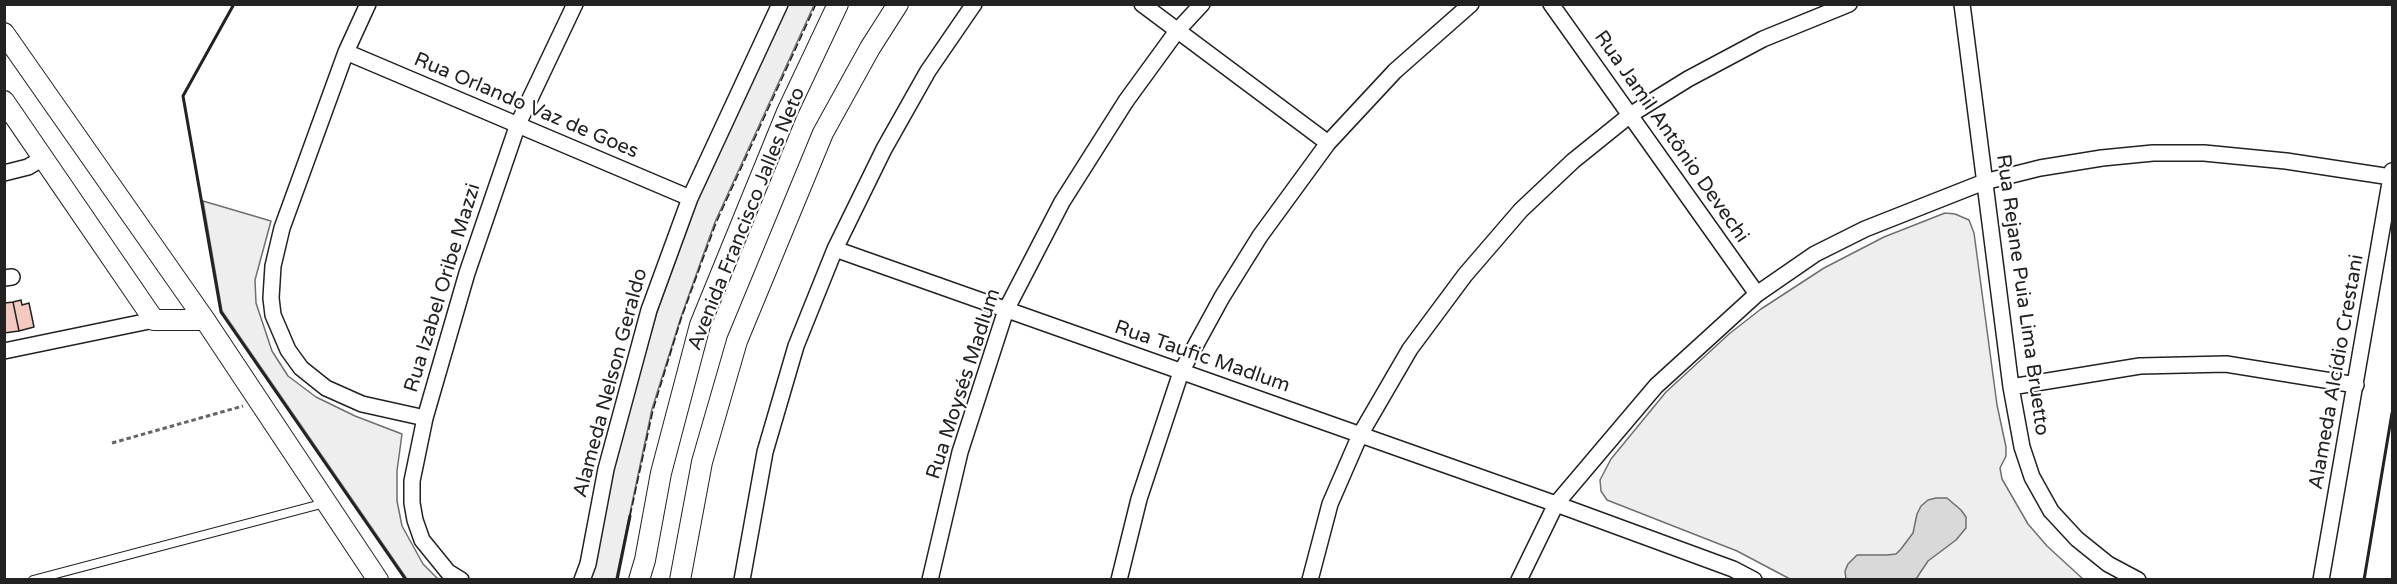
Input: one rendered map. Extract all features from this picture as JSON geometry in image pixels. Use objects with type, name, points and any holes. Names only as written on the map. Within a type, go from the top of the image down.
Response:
[{"type":"street","points":[[368,4],[346,52],[282,228],[273,267],[271,298],[273,315],[288,350],[301,368],[326,388],[362,404],[425,418]]},
{"type":"street","name":"Rua Izabel Oribe Mazzi","points":[[461,579],[448,572],[422,540],[412,502],[412,480],[425,418],[467,273],[518,124],[575,4]]},
{"type":"street","name":"Alameda Nelson Geraldo","points":[[582,579],[588,564],[606,469],[649,310],[690,198],[780,4]]},
{"type":"street","name":"Avenida Francisco Jalles Neto","points":[[639,579],[645,560],[661,473],[700,325],[787,112],[838,4]]},
{"type":"street","name":"Avenida Francisco Jalles Neto","points":[[680,579],[702,462],[737,341],[823,133],[870,48],[898,4]]},
{"type":"street","points":[[742,579],[765,452],[796,346],[835,249],[884,149],[928,71],[974,4]]},
{"type":"street","points":[[1142,4],[1328,143]]},
{"type":"street","name":"Rua Moysés Madlum","points":[[930,579],[960,452],[1005,310],[1062,202],[1126,101],[1177,31],[1202,4]]},
{"type":"street","points":[[1119,579],[1139,499],[1181,372],[1222,297],[1260,236],[1328,143],[1395,71],[1471,4]]},
{"type":"street","name":"Rua Jamil Antônio Devechi","points":[[1551,4],[1756,294]]},
{"type":"street","points":[[1310,579],[1330,504],[1360,435],[1410,349],[1465,274],[1521,210],[1573,161],[1630,115],[1688,79],[1762,39],[1849,4]]},
{"type":"street","name":"Rua Rejane Puia Lima Bruetto","points":[[1962,4],[2011,387],[2022,447],[2032,477],[2051,511],[2077,539],[2108,564],[2138,579]]},
{"type":"street","points":[[4,33],[205,320],[378,579]]},
{"type":"street","name":"Rua Orlando Vaz de Goes","points":[[346,52],[690,198]]},
{"type":"street","points":[[4,101],[154,320]]},
{"type":"street","points":[[1520,579],[1556,504],[1656,386],[1756,294],[1815,254],[1865,229],[1984,182],[2040,168],[2102,158],[2153,153],[2204,153],[2274,159],[2392,174]]},
{"type":"street","points":[[4,173],[28,167],[43,158]]},
{"type":"street","name":"Alameda Alcídio Crestani","points":[[2321,579],[2392,174]]},
{"type":"street","name":"Rua Taufic Madlum","points":[[835,249],[1556,504],[1730,574],[1754,579]]},
{"type":"street","points":[[4,351],[154,320],[205,320]]},
{"type":"street","points":[[2011,387],[2140,366],[2226,364],[2356,385]]},
{"type":"lane","points":[[33,579],[327,503]]},
{"type":"path","points":[[112,443],[237,408]]},
{"type":"shaded area","points":[[787,5],[814,5],[715,222],[681,317],[652,409],[616,579],[589,580],[612,470],[657,312],[697,202]]},
{"type":"shaded area","points":[[203,201],[271,221],[255,280],[256,303],[272,351],[288,376],[316,397],[355,416],[402,434],[397,471],[397,501],[402,526],[423,564],[438,579],[407,579],[222,311]]},
{"type":"shaded area","points":[[1945,213],[1955,214],[1969,220],[1974,233],[1997,405],[2006,447],[2006,456],[2000,468],[2002,479],[2028,524],[2047,546],[2083,579],[1790,579],[1737,551],[1607,500],[1601,491],[1600,480],[1611,459],[1666,392],[1729,334],[1761,309],[1824,268],[1884,237]]},
{"type":"shaded area","points":[[1947,498],[1961,510],[1966,517],[1966,528],[1956,540],[1928,561],[1916,579],[1846,579],[1845,571],[1848,564],[1857,555],[1896,554],[1913,533],[1921,506],[1928,500]]},
{"type":"building","points":[[21,300],[22,305],[29,303],[34,327],[19,331],[13,302]]},
{"type":"building","points":[[13,302],[19,331],[4,333],[5,303]]},
{"type":"fence","points":[[630,516],[653,410],[681,319],[716,223],[816,4]]},
{"type":"wall","points":[[234,4],[183,96],[221,312],[406,580]]},
{"type":"wall","points":[[2364,580],[2392,413]]},
{"type":"wall","points":[[617,580],[630,516]]}]
